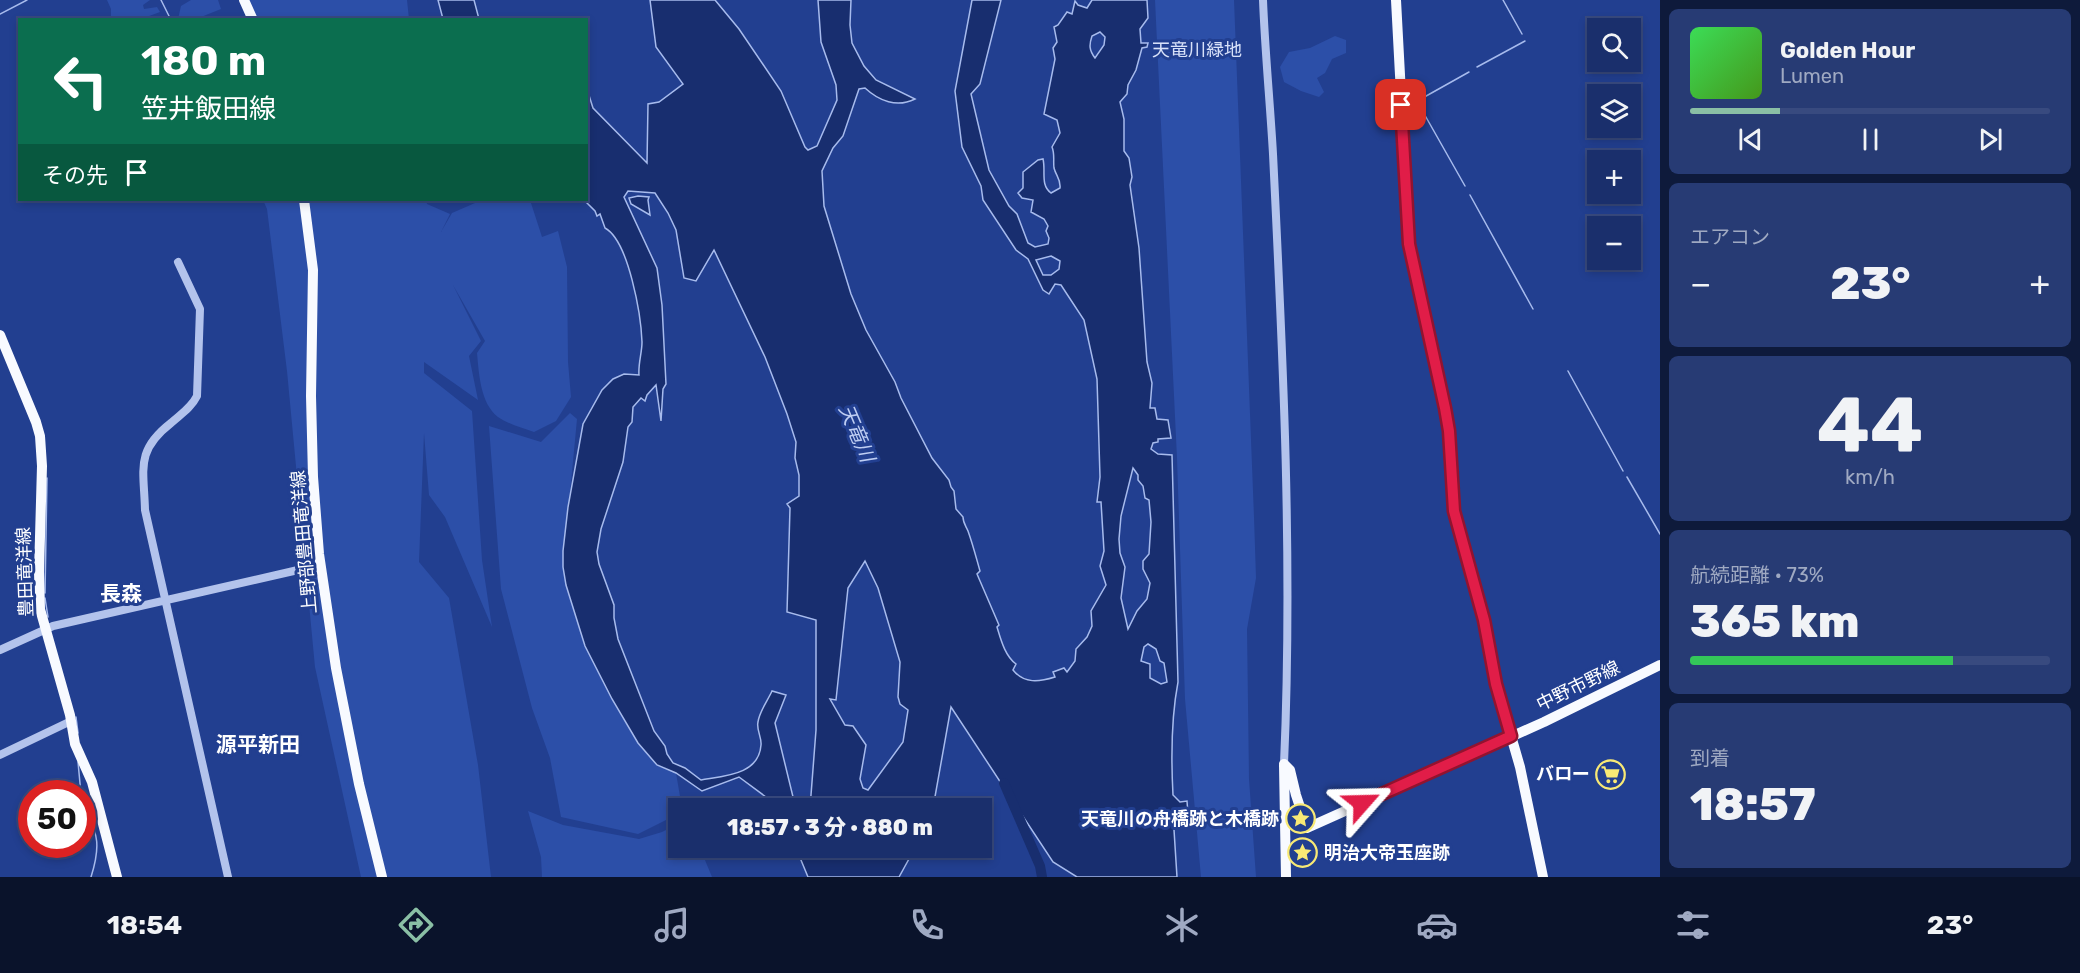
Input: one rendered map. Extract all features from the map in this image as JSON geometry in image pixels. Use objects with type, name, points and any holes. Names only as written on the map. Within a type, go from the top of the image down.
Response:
[{"type":"main road","points":[[244,0],[252,18]]},
{"type":"main road","points":[[1396,0],[1409,244],[1449,431],[1454,511],[1484,620],[1496,684],[1520,767],[1543,877]]},
{"type":"main road","name":"上野部豊田竜洋線","points":[[304,201],[313,270],[311,396],[313,477],[320,564],[329,627],[357,773],[382,877]]},
{"type":"main road","name":"豊田竜洋線","points":[[0,334],[40,436],[42,466],[39,572],[40,609],[44,628],[77,748],[92,782],[117,877]]},
{"type":"main road","name":"中野市野線","points":[[1284,764],[1290,770],[1308,828],[1660,666]]},
{"type":"main road","points":[[1284,764],[1286,877]]},
{"type":"street","points":[[1263,0],[1277,247],[1285,482],[1288,619],[1284,764]]},
{"type":"street","points":[[178,261],[200,309],[197,396],[193,405],[156,434],[149,444],[143,462],[145,510],[228,877]]},
{"type":"street","points":[[0,650],[44,628],[298,570]]},
{"type":"street","points":[[0,755],[71,721]]},
{"type":"green space","points":[[107,0],[150,0],[143,5],[144,9],[157,7],[160,12],[144,18],[111,18],[111,9]]},
{"type":"green space","points":[[191,0],[218,0],[221,9],[198,18],[178,18],[181,6]]},
{"type":"green space","points":[[242,0],[407,0],[409,18],[246,18]]},
{"type":"green space","name":"天竜川緑地","points":[[1155,0],[1234,0],[1256,578],[1247,629],[1249,779],[1256,877],[1201,877],[1185,699],[1177,458]]},
{"type":"green space","points":[[1335,36],[1346,40],[1346,53],[1332,59],[1325,73],[1317,78],[1324,92],[1319,97],[1284,82],[1280,67],[1289,52],[1310,48]]},
{"type":"green space","points":[[263,201],[426,201],[427,204],[450,214],[441,232],[452,213],[480,201],[530,201],[542,237],[558,231],[567,267],[568,362],[571,397],[556,421],[534,432],[506,422],[492,411],[484,396],[477,353],[485,341],[453,285],[481,341],[469,356],[478,400],[424,362],[424,373],[472,411],[482,560],[492,627],[445,517],[429,495],[424,433],[419,562],[449,598],[478,765],[491,877],[361,877],[315,667],[287,371],[267,209]]},
{"type":"green space","points":[[570,413],[577,419],[563,567],[670,769],[676,773],[680,798],[668,798],[668,819],[638,834],[561,817],[550,758],[532,708],[501,589],[489,426],[541,442]]},
{"type":"green space","points":[[528,811],[563,825],[639,839],[668,829],[668,858],[704,858],[712,877],[542,877],[541,857]]},
{"type":"water","points":[[438,0],[474,0],[479,18],[443,18]]},
{"type":"water","points":[[650,0],[715,0],[739,29],[781,91],[805,147],[808,150],[817,146],[837,100],[836,85],[821,42],[818,0],[851,0],[852,43],[864,66],[876,80],[915,99],[902,103],[888,102],[865,88],[859,89],[843,136],[833,148],[822,171],[824,206],[851,294],[866,330],[895,382],[932,458],[949,480],[954,491],[956,509],[963,517],[980,571],[977,574],[999,625],[997,627],[1004,647],[1016,664],[1013,670],[1027,680],[1043,680],[1055,677],[1053,672],[1064,668],[1067,672],[1075,661],[1076,649],[1087,637],[1092,626],[1091,611],[1106,585],[1100,566],[1104,551],[1101,502],[1097,502],[1100,477],[1097,379],[1084,320],[1061,285],[1055,284],[1049,294],[1043,290],[1028,259],[1016,250],[983,200],[981,186],[962,147],[955,91],[972,0],[1001,0],[980,84],[971,94],[989,170],[1009,206],[1017,214],[1028,243],[1035,247],[1048,244],[1049,238],[1046,231],[1048,226],[1044,219],[1031,212],[1033,200],[1022,198],[1018,193],[1023,188],[1023,172],[1038,160],[1043,159],[1044,182],[1048,190],[1051,193],[1060,188],[1054,168],[1052,147],[1060,133],[1057,120],[1044,114],[1055,59],[1053,48],[1057,42],[1054,27],[1067,12],[1072,14],[1075,1],[1078,5],[1087,8],[1092,0],[1147,0],[1148,18],[1140,29],[1141,43],[1148,43],[1147,47],[1142,48],[1136,70],[1128,85],[1127,94],[1120,102],[1124,119],[1124,151],[1129,158],[1132,177],[1130,185],[1139,248],[1147,362],[1152,383],[1150,408],[1155,408],[1157,419],[1168,420],[1171,438],[1158,439],[1158,442],[1153,443],[1151,449],[1158,454],[1172,455],[1178,682],[1173,724],[1172,781],[1173,795],[1180,802],[1187,801],[1188,814],[1175,809],[1173,814],[1177,877],[1077,877],[1053,862],[951,707],[935,798],[811,798],[816,730],[816,620],[787,612],[790,508],[787,504],[799,496],[799,475],[795,458],[796,442],[765,357],[714,250],[696,281],[684,278],[676,230],[668,213],[655,193],[628,191],[624,197],[657,268],[662,305],[666,384],[663,389],[661,421],[656,385],[645,401],[641,398],[633,407],[623,462],[601,529],[597,552],[614,605],[618,639],[654,731],[665,746],[667,754],[673,763],[685,768],[701,780],[730,775],[754,763],[761,745],[758,725],[762,710],[772,691],[786,695],[775,723],[793,798],[767,798],[739,777],[702,791],[676,773],[657,765],[638,743],[585,646],[566,585],[563,551],[568,507],[583,424],[602,390],[613,379],[624,374],[639,375],[642,346],[636,298],[627,263],[621,248],[605,228],[600,214],[597,216],[585,201],[588,201],[588,92],[593,108],[647,163],[648,104],[659,102],[683,84],[656,47]],"holes":[[[1100,32],[1105,37],[1104,45],[1095,58],[1090,47],[1092,36]],[[1051,256],[1060,261],[1059,269],[1051,275],[1043,275],[1036,260]],[[1133,468],[1138,475],[1145,498],[1149,500],[1151,522],[1149,554],[1143,561],[1143,569],[1150,583],[1147,599],[1137,611],[1128,629],[1121,598],[1125,567],[1120,553],[1119,539],[1121,516]],[[865,561],[878,588],[900,662],[898,697],[900,704],[908,710],[903,742],[868,790],[863,788],[860,779],[866,745],[853,726],[845,725],[830,699],[836,700],[848,588]],[[1148,644],[1156,649],[1160,661],[1164,663],[1167,682],[1161,684],[1150,678],[1150,664],[1141,661],[1144,647]]]},
{"type":"water","points":[[649,197],[650,215],[631,204],[629,198]]},
{"type":"water","points":[[800,858],[909,858],[899,877],[808,877]]},
{"type":"waterway","points":[[0,14],[27,0]]},
{"type":"waterway","points":[[161,0],[170,18]]},
{"type":"waterway","points":[[1503,0],[1522,34]]},
{"type":"waterway","points":[[1477,67],[1525,41]]},
{"type":"waterway","points":[[1465,186],[1418,103],[1419,100],[1469,72]]},
{"type":"waterway","points":[[1470,195],[1533,309]]},
{"type":"waterway","points":[[1568,371],[1623,471]]},
{"type":"waterway","points":[[1627,477],[1660,534]]},
{"type":"waterway","points":[[45,593],[47,478]]},
{"type":"waterway","points":[[45,598],[48,617]]},
{"type":"waterway","points":[[76,717],[78,733]]},
{"type":"waterway","points":[[78,762],[80,780]]},
{"type":"waterway","name":"天竜川","points":[[1004,783],[1040,866],[1042,877]]},
{"type":"waterway","points":[[96,836],[96,853]]},
{"type":"waterway","points":[[91,877],[96,858]]},
{"type":"place","name":"バロー","points":[[1611,774]]},
{"type":"place","name":"天竜川の舟橋跡と木橋跡","points":[[1300,819]]},
{"type":"place","name":"明治大帝玉座跡","points":[[1303,853]]},
{"type":"district","name":"長森","points":[[121,593]]},
{"type":"district","name":"源平新田","points":[[258,744]]},
{"type":"route","points":[[1362,803],[1511,736],[1489,656],[1484,620],[1454,511],[1449,431],[1409,244],[1401,105]]}]
